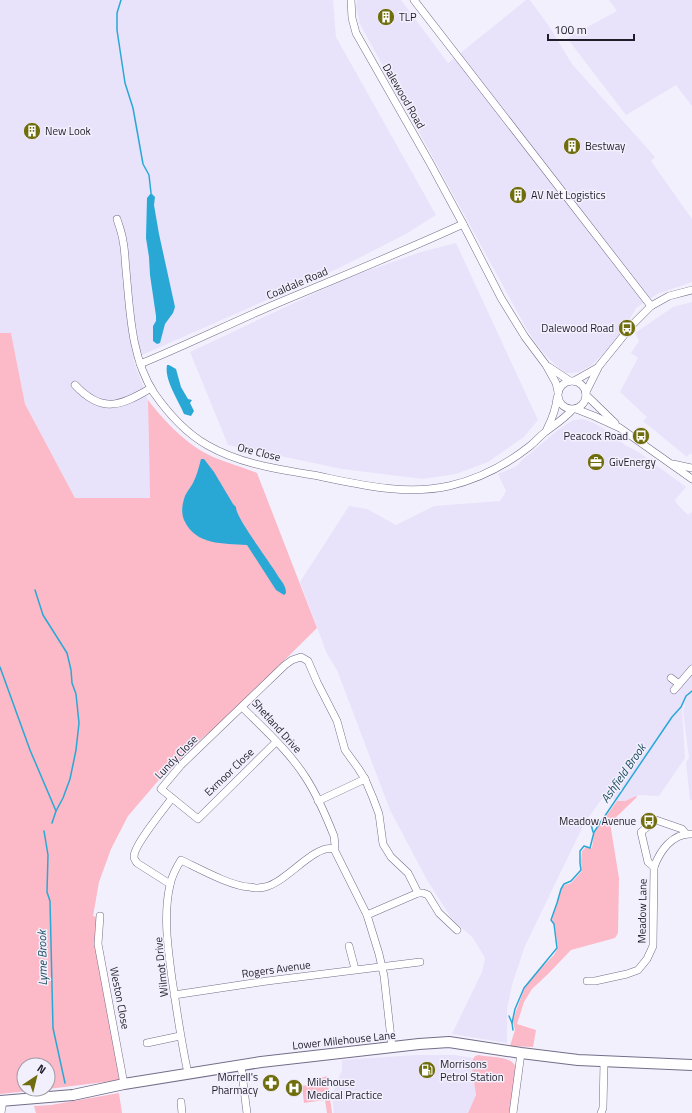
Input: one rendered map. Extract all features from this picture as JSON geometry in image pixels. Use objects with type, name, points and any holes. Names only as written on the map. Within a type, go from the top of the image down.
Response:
[{"type":"main road","name":"Lower Milehouse Lane","points":[[1,1100],[73,1095],[124,1084],[269,1061],[449,1042],[521,1053],[604,1062],[692,1065]]},
{"type":"street","name":"Dalewood Road","points":[[351,0],[352,18],[356,33],[463,224],[501,298],[525,337],[546,364],[556,384],[558,394]]},
{"type":"street","points":[[414,0],[651,306]]},
{"type":"street","name":"Ore Close","points":[[118,219],[124,242],[133,330],[140,364],[151,388],[172,416],[188,432],[206,445],[225,455],[263,466],[386,489],[432,489],[450,486],[494,470],[513,459],[574,410]]},
{"type":"street","name":"Coaldale Road","points":[[140,364],[171,352],[231,323],[463,224]]},
{"type":"street","points":[[574,410],[583,405],[586,394],[599,366],[633,324],[651,306],[669,296],[692,290]]},
{"type":"street","name":"Dalewood Road","points":[[546,364],[572,381]]},
{"type":"street","points":[[599,366],[562,385],[558,394],[562,406],[594,416],[620,428]]},
{"type":"street","points":[[572,381],[581,384],[586,394],[620,428],[692,479]]},
{"type":"street","points":[[75,385],[84,395],[96,402],[112,404],[127,402],[151,388]]},
{"type":"street","name":"Ore Close","points":[[544,433],[557,406],[558,394]]},
{"type":"street","points":[[670,464],[692,468]]},
{"type":"street","name":"Shetland Drive","points":[[334,849],[334,836],[304,774],[242,707],[284,665],[301,656],[304,657],[308,661],[337,721],[345,750],[358,768],[364,780]]},
{"type":"street","points":[[671,678],[677,687],[692,669]]},
{"type":"street","name":"Lundy Close","points":[[198,819],[161,789],[181,765],[242,707]]},
{"type":"street","name":"Exmoor Close","points":[[198,819],[276,742]]},
{"type":"street","points":[[318,801],[364,780],[379,814],[383,844],[391,857],[408,873],[418,893]]},
{"type":"street","points":[[170,884],[137,863],[134,857],[146,833],[172,798]]},
{"type":"street","name":"Meadow Lane","points":[[654,867],[648,862],[641,832],[656,820],[682,829],[689,834]]},
{"type":"street","name":"Meadow Lane","points":[[587,981],[595,981],[627,974],[638,970],[647,960],[653,946],[654,867],[658,856],[666,845],[678,837],[689,834]]},
{"type":"street","name":"Wilmot Drive","points":[[188,1073],[180,1036],[174,995],[167,921],[170,884],[174,871],[181,860],[237,885],[250,888],[265,887],[280,880],[318,851],[327,848],[334,849]]},
{"type":"street","points":[[334,849],[367,915],[382,967],[392,1047]]},
{"type":"street","points":[[367,915],[423,892],[428,895],[439,913],[457,930]]},
{"type":"street","name":"Weston Close","points":[[100,916],[98,944],[124,1084]]},
{"type":"street","points":[[349,946],[355,970]]},
{"type":"street","name":"Rogers Avenue","points":[[174,995],[420,962]]},
{"type":"street","points":[[147,1044],[180,1036]]},
{"type":"street","points":[[513,1113],[521,1053]]},
{"type":"street","points":[[601,1113],[603,1108],[604,1062]]},
{"type":"street","points":[[241,1066],[247,1113]]},
{"type":"street","points":[[1,1100],[1,1113]]},
{"type":"street","points":[[181,1102],[182,1113]]},
{"type":"shaded area","points":[[0,0],[333,0],[336,37],[436,215],[406,234],[339,268],[133,359],[148,400],[150,498],[75,498],[25,404],[11,333],[0,333]]},
{"type":"shaded area","points":[[357,0],[401,0],[448,63],[526,0],[530,0],[549,26],[572,64],[655,157],[651,161],[692,219],[692,282],[657,294],[636,308],[625,328],[592,365],[579,372],[573,373],[566,373],[559,368],[536,344],[525,326],[360,24],[356,7]]},
{"type":"shaded area","points":[[609,0],[692,0],[692,106],[676,85],[626,115],[567,38],[617,11]]},
{"type":"shaded area","points":[[456,243],[538,420],[524,437],[488,462],[456,474],[423,479],[342,469],[228,445],[190,352],[347,278],[421,252]]},
{"type":"shaded area","points":[[692,302],[692,455],[690,453],[687,457],[643,421],[647,417],[620,392],[638,358],[631,353],[639,341],[635,333],[673,307]]},
{"type":"shaded area","points":[[0,333],[11,333],[25,404],[75,498],[150,498],[148,400],[169,425],[194,446],[213,457],[257,473],[317,628],[227,718],[200,740],[158,781],[128,816],[111,849],[99,882],[93,916],[98,917],[121,1080],[56,1088],[56,1057],[16,1057],[16,1092],[0,1094]]},
{"type":"shaded area","points":[[583,419],[594,423],[617,437],[625,445],[640,453],[686,487],[675,500],[688,515],[692,512],[692,800],[690,800],[686,762],[689,758],[683,711],[685,706],[684,703],[682,711],[685,758],[659,796],[639,795],[625,801],[617,801],[605,795],[585,822],[525,946],[512,985],[507,1009],[507,1043],[452,1034],[482,972],[485,958],[473,938],[452,919],[427,880],[390,810],[337,670],[327,654],[300,582],[349,506],[367,509],[396,525],[434,506],[500,501],[506,491],[498,474],[517,466],[558,430],[573,420]]},
{"type":"shaded area","points":[[636,796],[637,797],[610,823],[619,878],[618,933],[615,938],[571,950],[532,989],[524,1002],[517,1024],[536,1030],[533,1047],[510,1046],[515,1030],[513,1022],[515,1014],[525,987],[535,974],[554,955],[558,948],[555,926],[552,920],[561,889],[565,885],[571,883],[582,871],[582,851],[586,847],[592,848],[594,833],[617,801],[625,801]]},
{"type":"shaded area","points":[[415,1055],[455,1055],[473,1058],[471,1062],[476,1095],[468,1113],[334,1113],[332,1095],[342,1070],[342,1060]]},
{"type":"shaded area","points":[[479,1055],[506,1059],[511,1061],[514,1065],[516,1069],[510,1113],[468,1113],[476,1095],[471,1062],[475,1056]]},
{"type":"shaded area","points":[[327,1076],[332,1113],[327,1113],[325,1100],[304,1103],[302,1086],[321,1083],[321,1078]]},
{"type":"shaded area","points":[[119,1093],[122,1113],[36,1113],[34,1106],[51,1105]]},
{"type":"water","points":[[151,193],[155,197],[154,205],[159,234],[175,307],[173,313],[165,324],[160,343],[157,344],[153,341],[153,326],[156,321],[156,316],[146,238],[147,198]]},
{"type":"water","points":[[167,365],[176,369],[181,387],[188,399],[192,400],[190,403],[194,411],[191,416],[184,414],[172,390],[168,377]]},
{"type":"water","points":[[201,459],[204,459],[214,472],[236,507],[241,521],[285,587],[286,593],[284,595],[276,590],[247,545],[211,542],[203,539],[189,528],[184,520],[182,511],[184,499],[198,471]]},
{"type":"waterway","points":[[121,0],[117,13],[117,30],[125,83],[133,108],[143,164],[149,175],[151,193]]},
{"type":"waterway","points":[[35,590],[43,615],[67,653],[72,683],[76,694],[79,723],[76,750],[70,779],[63,798],[56,811]]},
{"type":"waterway","name":"Lyme Brook","points":[[0,667],[30,750],[56,811],[52,823]]},
{"type":"waterway","name":"Ashfield Brook","points":[[513,1030],[512,1023],[515,1009],[524,988],[557,948],[554,924],[551,920],[561,889],[564,884],[571,881],[581,870],[580,851],[584,846],[590,848],[594,832],[672,717],[681,707],[686,696],[692,691]]},
{"type":"waterway","name":"Ashfield Brook","points":[[591,824],[593,832]]},
{"type":"waterway","name":"Lyme Brook","points":[[44,831],[48,855],[47,892],[50,901],[53,1028],[65,1083]]},
{"type":"waterway","name":"Ashfield Brook","points":[[509,1016],[512,1023]]},
{"type":"place","name":"TLP","points":[[386,17]]},
{"type":"place","name":"New Look","points":[[32,131]]},
{"type":"place","name":"Bestway","points":[[572,146]]},
{"type":"place","name":"AV Net Logistics","points":[[518,195]]},
{"type":"place","name":"Dalewood Road","points":[[627,328]]},
{"type":"place","name":"Peacock Road","points":[[641,436]]},
{"type":"place","name":"GivEnergy","points":[[596,462]]},
{"type":"place","name":"Meadow Avenue","points":[[649,821]]},
{"type":"place","name":"Morrisons Petrol Station","points":[[427,1070]]},
{"type":"place","name":"Morrell's Pharmacy","points":[[271,1083]]},
{"type":"place","name":"Milehouse Medical Practice","points":[[294,1088]]}]
